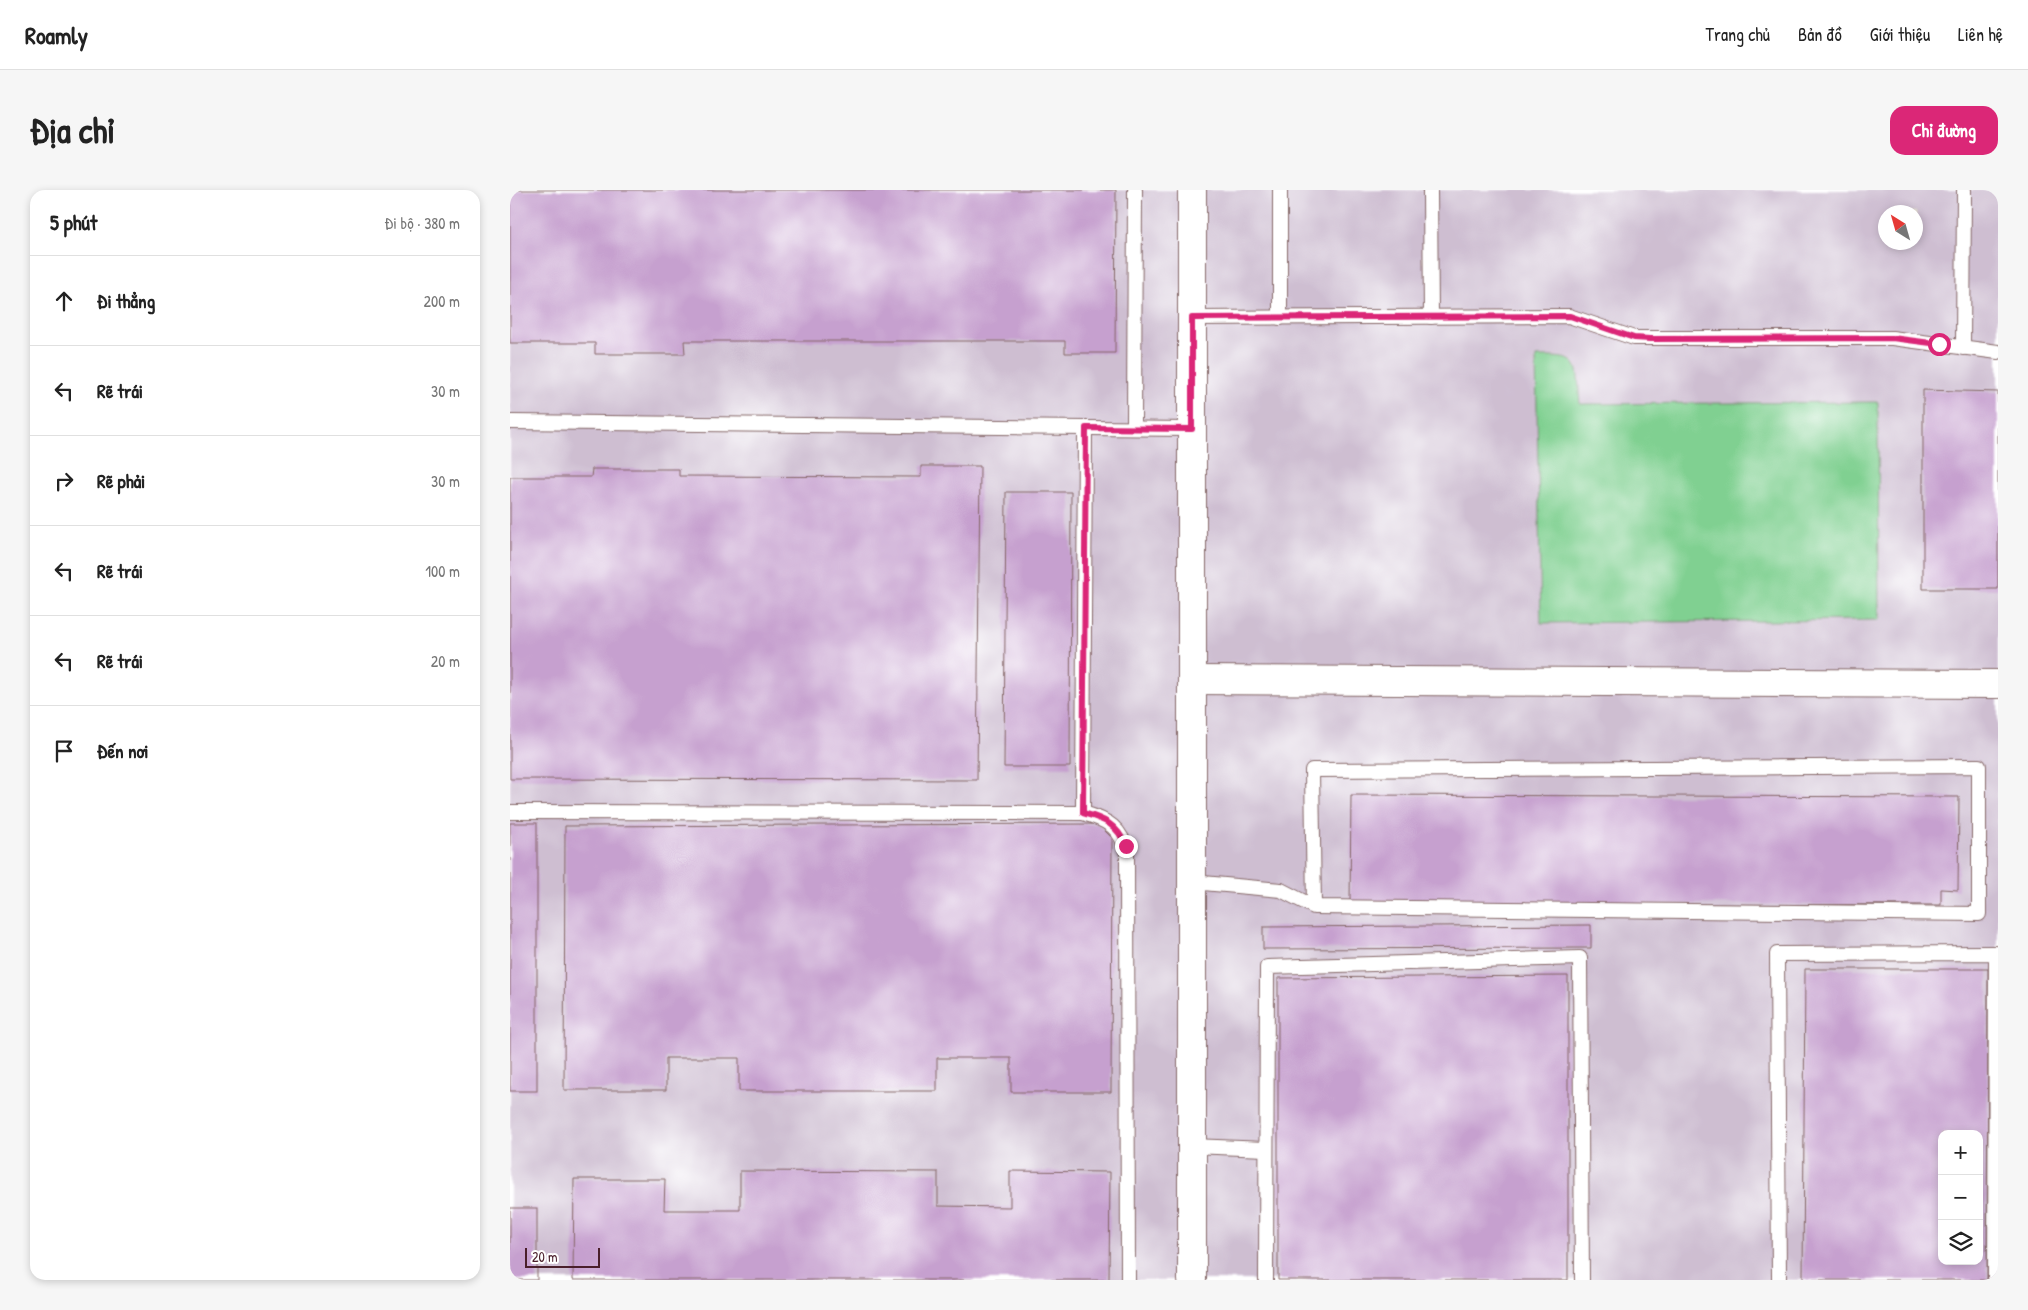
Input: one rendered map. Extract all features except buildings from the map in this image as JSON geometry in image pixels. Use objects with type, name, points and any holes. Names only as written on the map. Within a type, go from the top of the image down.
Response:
[{"type":"street","points":[[1192,190],[1192,1280]]},
{"type":"street","points":[[1192,680],[1998,684]]},
{"type":"lane","points":[[1134,428],[1135,190]]},
{"type":"lane","points":[[1280,190],[1280,318]]},
{"type":"lane","points":[[1430,190],[1431,317]]},
{"type":"lane","points":[[1964,190],[1964,348]]},
{"type":"lane","points":[[1192,318],[1570,316],[1634,338],[1892,338],[1998,352]]},
{"type":"lane","points":[[510,422],[1192,429]]},
{"type":"lane","points":[[1083,813],[1086,428]]},
{"type":"lane","points":[[1192,882],[1281,890],[1314,907],[1979,914],[1979,766],[1312,770],[1314,907]]},
{"type":"lane","points":[[510,812],[1083,813],[1102,818],[1114,826],[1122,836],[1128,854],[1128,1280]]},
{"type":"lane","points":[[1779,1280],[1777,954],[1996,953],[1994,1280]]},
{"type":"lane","points":[[1266,1280],[1267,967],[1580,958],[1582,1280]]},
{"type":"lane","points":[[1192,1146],[1266,1149]]},
{"type":"shaded area","points":[[510,190],[1998,190],[1998,1280],[510,1280]]},
{"type":"green space","points":[[1536,357],[1563,358],[1570,360],[1574,364],[1577,370],[1580,404],[1878,402],[1879,620],[1541,623]]},
{"type":"route","points":[[1126,846],[1122,836],[1114,826],[1102,818],[1083,813],[1086,428],[1192,429],[1192,318],[1570,316],[1634,338],[1892,338],[1939,344]]}]
